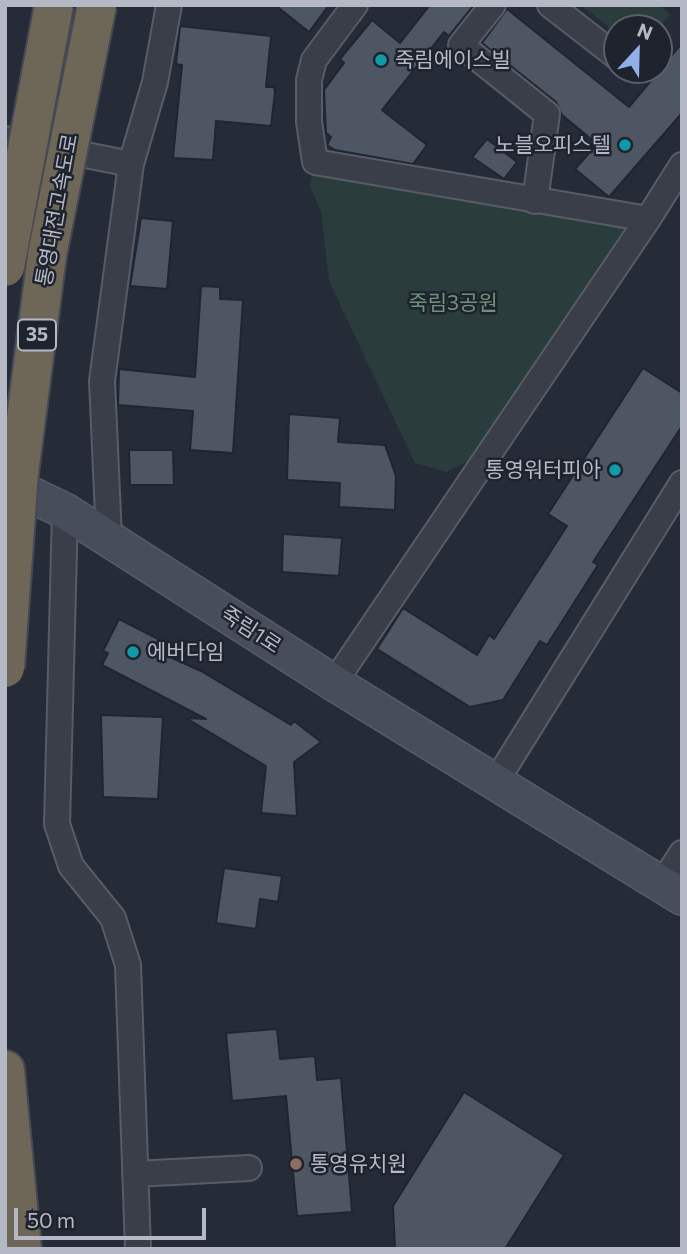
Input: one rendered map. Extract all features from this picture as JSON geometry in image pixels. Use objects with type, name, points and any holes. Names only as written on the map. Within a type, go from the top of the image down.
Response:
[{"type":"highway","name":"통영대전고속도로","points":[[5,267],[54,5]]},
{"type":"highway","name":"통영대전고속도로","points":[[5,668],[19,473],[47,255],[97,5]]},
{"type":"highway","points":[[5,1070],[22,1249]]},
{"type":"street","points":[[109,538],[102,381],[131,164],[155,82],[170,5]]},
{"type":"street","points":[[355,5],[314,60],[309,80],[309,122],[315,162],[648,219]]},
{"type":"street","points":[[493,5],[461,45],[547,114],[535,201]]},
{"type":"street","points":[[550,5],[603,46]]},
{"type":"street","points":[[5,139],[131,164]]},
{"type":"street","points":[[334,684],[682,165]]},
{"type":"street","name":"죽림1로","points":[[5,482],[65,511],[334,684],[672,891]]},
{"type":"street","points":[[495,783],[681,485]]},
{"type":"street","points":[[65,511],[57,824],[71,866],[113,918],[128,965],[138,1249]]},
{"type":"street","points":[[672,891],[682,853]]},
{"type":"street","points":[[135,1174],[248,1168]]},
{"type":"green space","points":[[581,5],[659,5],[670,14],[603,14],[603,23]]},
{"type":"green space","name":"죽림3공원","points":[[312,174],[627,226],[485,445],[471,460],[446,472],[415,463],[329,281],[321,211],[310,187]]},
{"type":"building","points":[[275,5],[329,5],[309,32]]},
{"type":"building","points":[[430,5],[474,5],[449,36],[444,32],[382,110],[427,145],[413,164],[335,150],[327,145],[331,137],[326,133],[324,90],[344,63],[340,59],[372,20],[400,43]]},
{"type":"building","points":[[507,9],[629,107],[648,84],[673,84],[673,54],[682,43],[682,113],[609,197],[575,169],[597,144],[562,115],[556,102],[482,43]]},
{"type":"building","points":[[180,26],[271,36],[266,87],[274,87],[275,92],[271,126],[216,121],[213,160],[173,158],[182,65],[176,64]]},
{"type":"building","points":[[487,139],[517,162],[504,179],[472,157]]},
{"type":"building","points":[[141,218],[173,221],[167,289],[130,286]]},
{"type":"building","points":[[201,286],[220,287],[220,299],[243,300],[233,453],[190,450],[193,411],[118,405],[119,369],[195,377]]},
{"type":"building","points":[[643,368],[682,393],[682,426],[593,562],[598,565],[547,645],[540,641],[503,700],[470,707],[377,649],[403,608],[477,655],[489,635],[494,639],[567,526],[548,514]]},
{"type":"building","points":[[289,414],[340,418],[338,442],[385,445],[396,476],[395,510],[339,507],[340,483],[287,480]]},
{"type":"building","points":[[129,450],[173,450],[174,485],[130,485]]},
{"type":"building","points":[[283,534],[342,538],[339,576],[282,572]]},
{"type":"building","points":[[119,619],[166,643],[161,653],[201,671],[291,725],[294,721],[321,742],[294,762],[297,816],[261,813],[266,766],[186,718],[206,719],[102,665],[108,653],[103,651]]},
{"type":"building","points":[[101,715],[163,717],[158,799],[103,797]]},
{"type":"building","points":[[224,868],[282,876],[278,902],[260,899],[256,929],[216,923]]},
{"type":"building","points":[[277,1029],[280,1059],[315,1056],[317,1080],[341,1078],[352,1212],[297,1216],[286,1096],[232,1101],[226,1033]]},
{"type":"building","points":[[464,1092],[564,1155],[505,1249],[395,1249],[393,1206]]},
{"type":"place","name":"죽림에이스빌","points":[[381,60]]},
{"type":"place","name":"노블오피스텔","points":[[625,145]]},
{"type":"place","name":"통영워터피아","points":[[615,470]]},
{"type":"place","name":"에버다임","points":[[133,652]]},
{"type":"place","name":"통영유치원","points":[[296,1164]]}]
